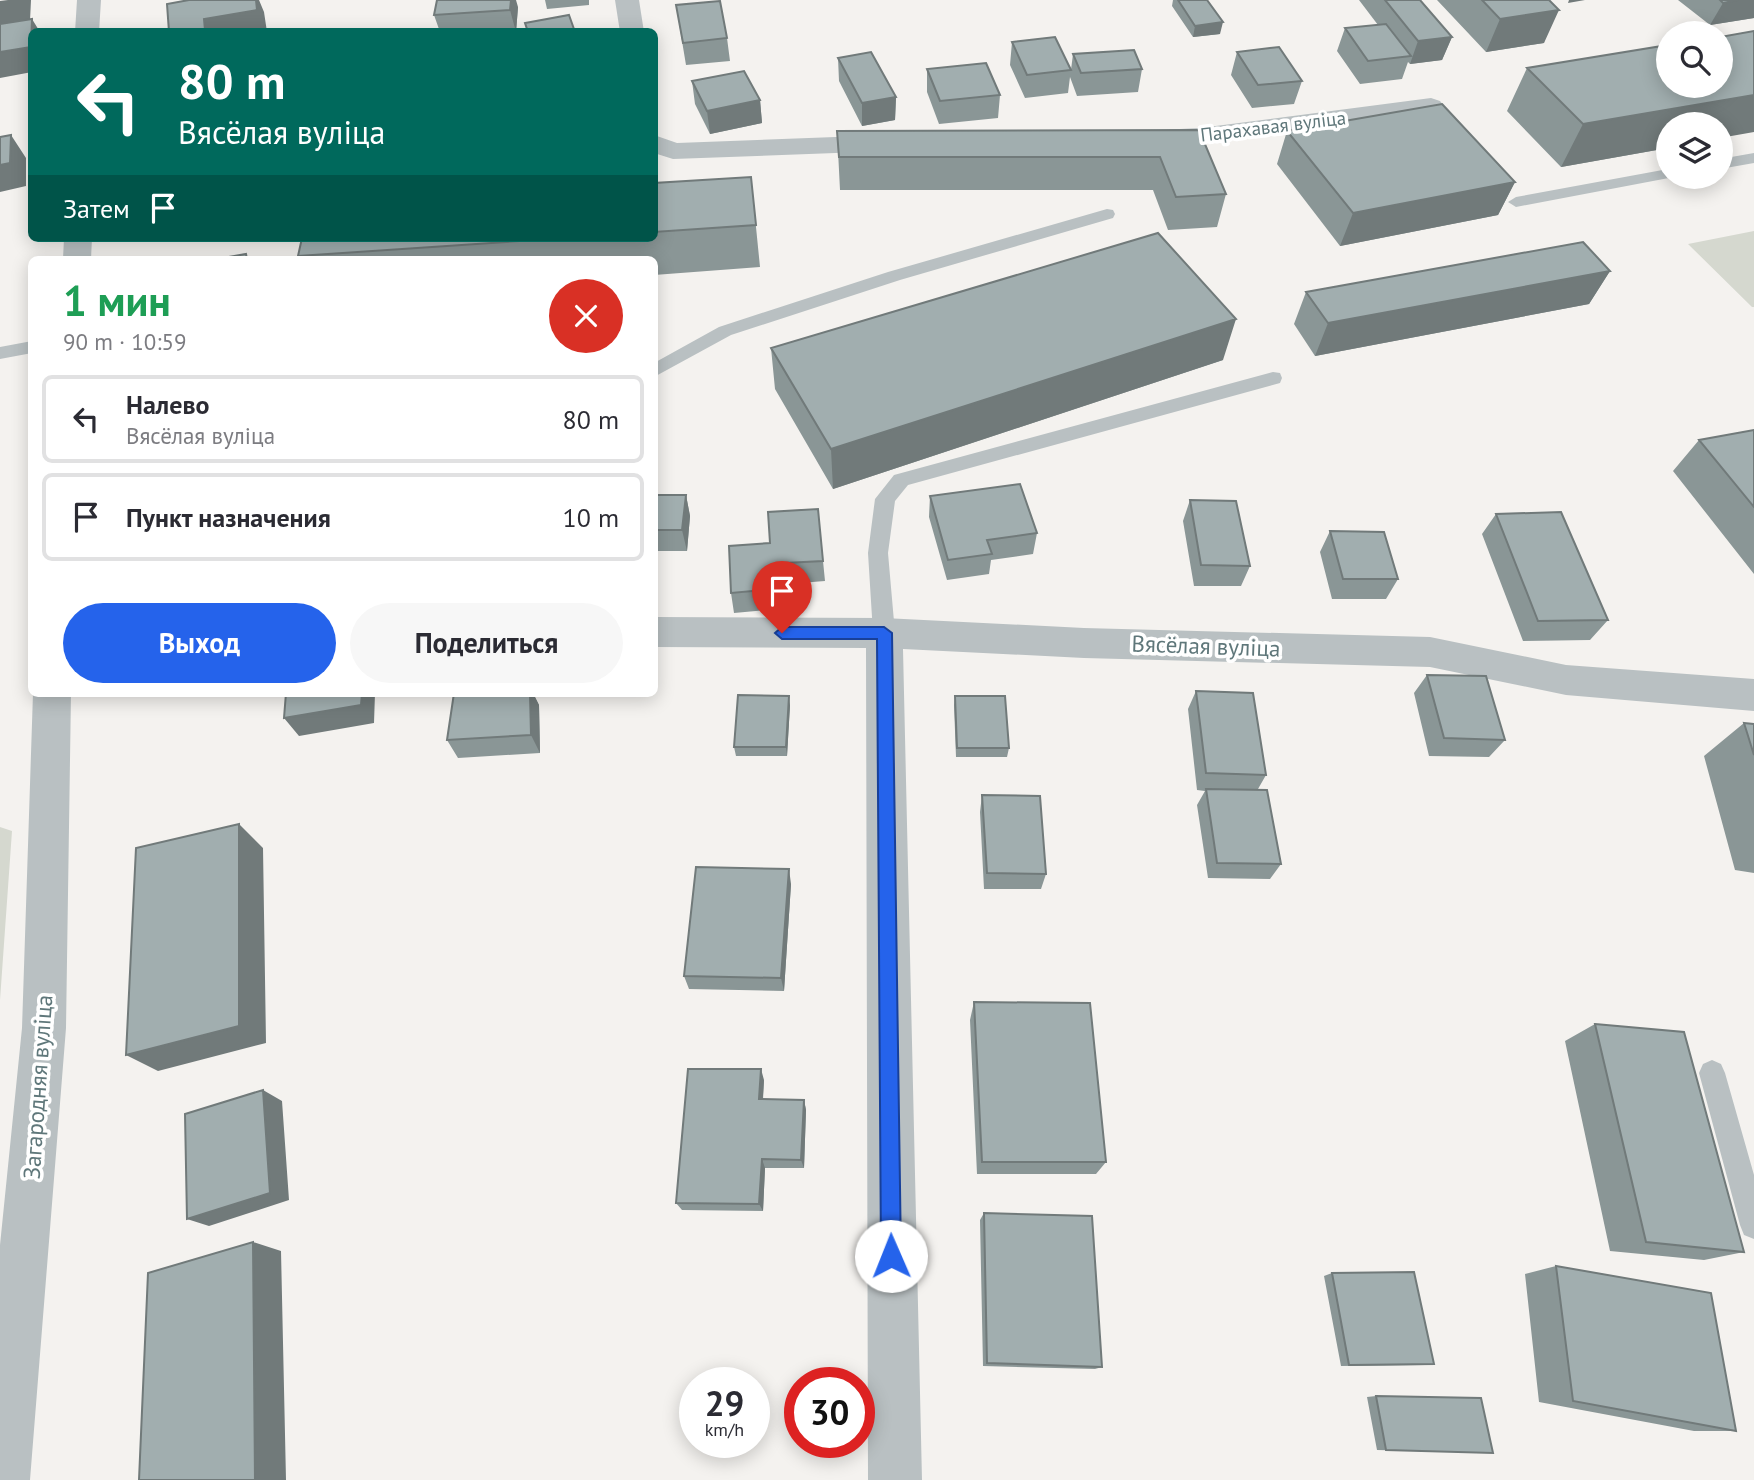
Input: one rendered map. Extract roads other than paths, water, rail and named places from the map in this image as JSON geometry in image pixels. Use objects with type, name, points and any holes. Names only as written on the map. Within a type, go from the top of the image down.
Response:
[{"type":"street","points":[[88,28],[89,0]]},
{"type":"street","points":[[627,0],[631,28]]},
{"type":"street","name":"Парахавая вуліца","points":[[1118,137],[1200,136],[1431,106]]},
{"type":"street","points":[[658,145],[673,151],[914,142]]},
{"type":"street","name":"Вясёлая вуліца","points":[[658,632],[884,633],[1084,643],[1430,652],[1566,680],[1754,695]]},
{"type":"street","points":[[884,633],[895,1480]]},
{"type":"street","name":"Загародняя вуліца","points":[[4,1480],[44,1028],[52,697]]},
{"type":"lane","points":[[1733,162],[1754,158]]},
{"type":"lane","points":[[1516,202],[1656,176]]},
{"type":"lane","points":[[658,369],[734,327],[894,276],[1107,214]]},
{"type":"lane","points":[[0,353],[28,348]]},
{"type":"lane","points":[[884,633],[878,553],[885,499],[901,480],[1273,378]]},
{"type":"lane","points":[[1712,1073],[1754,1225]]}]
